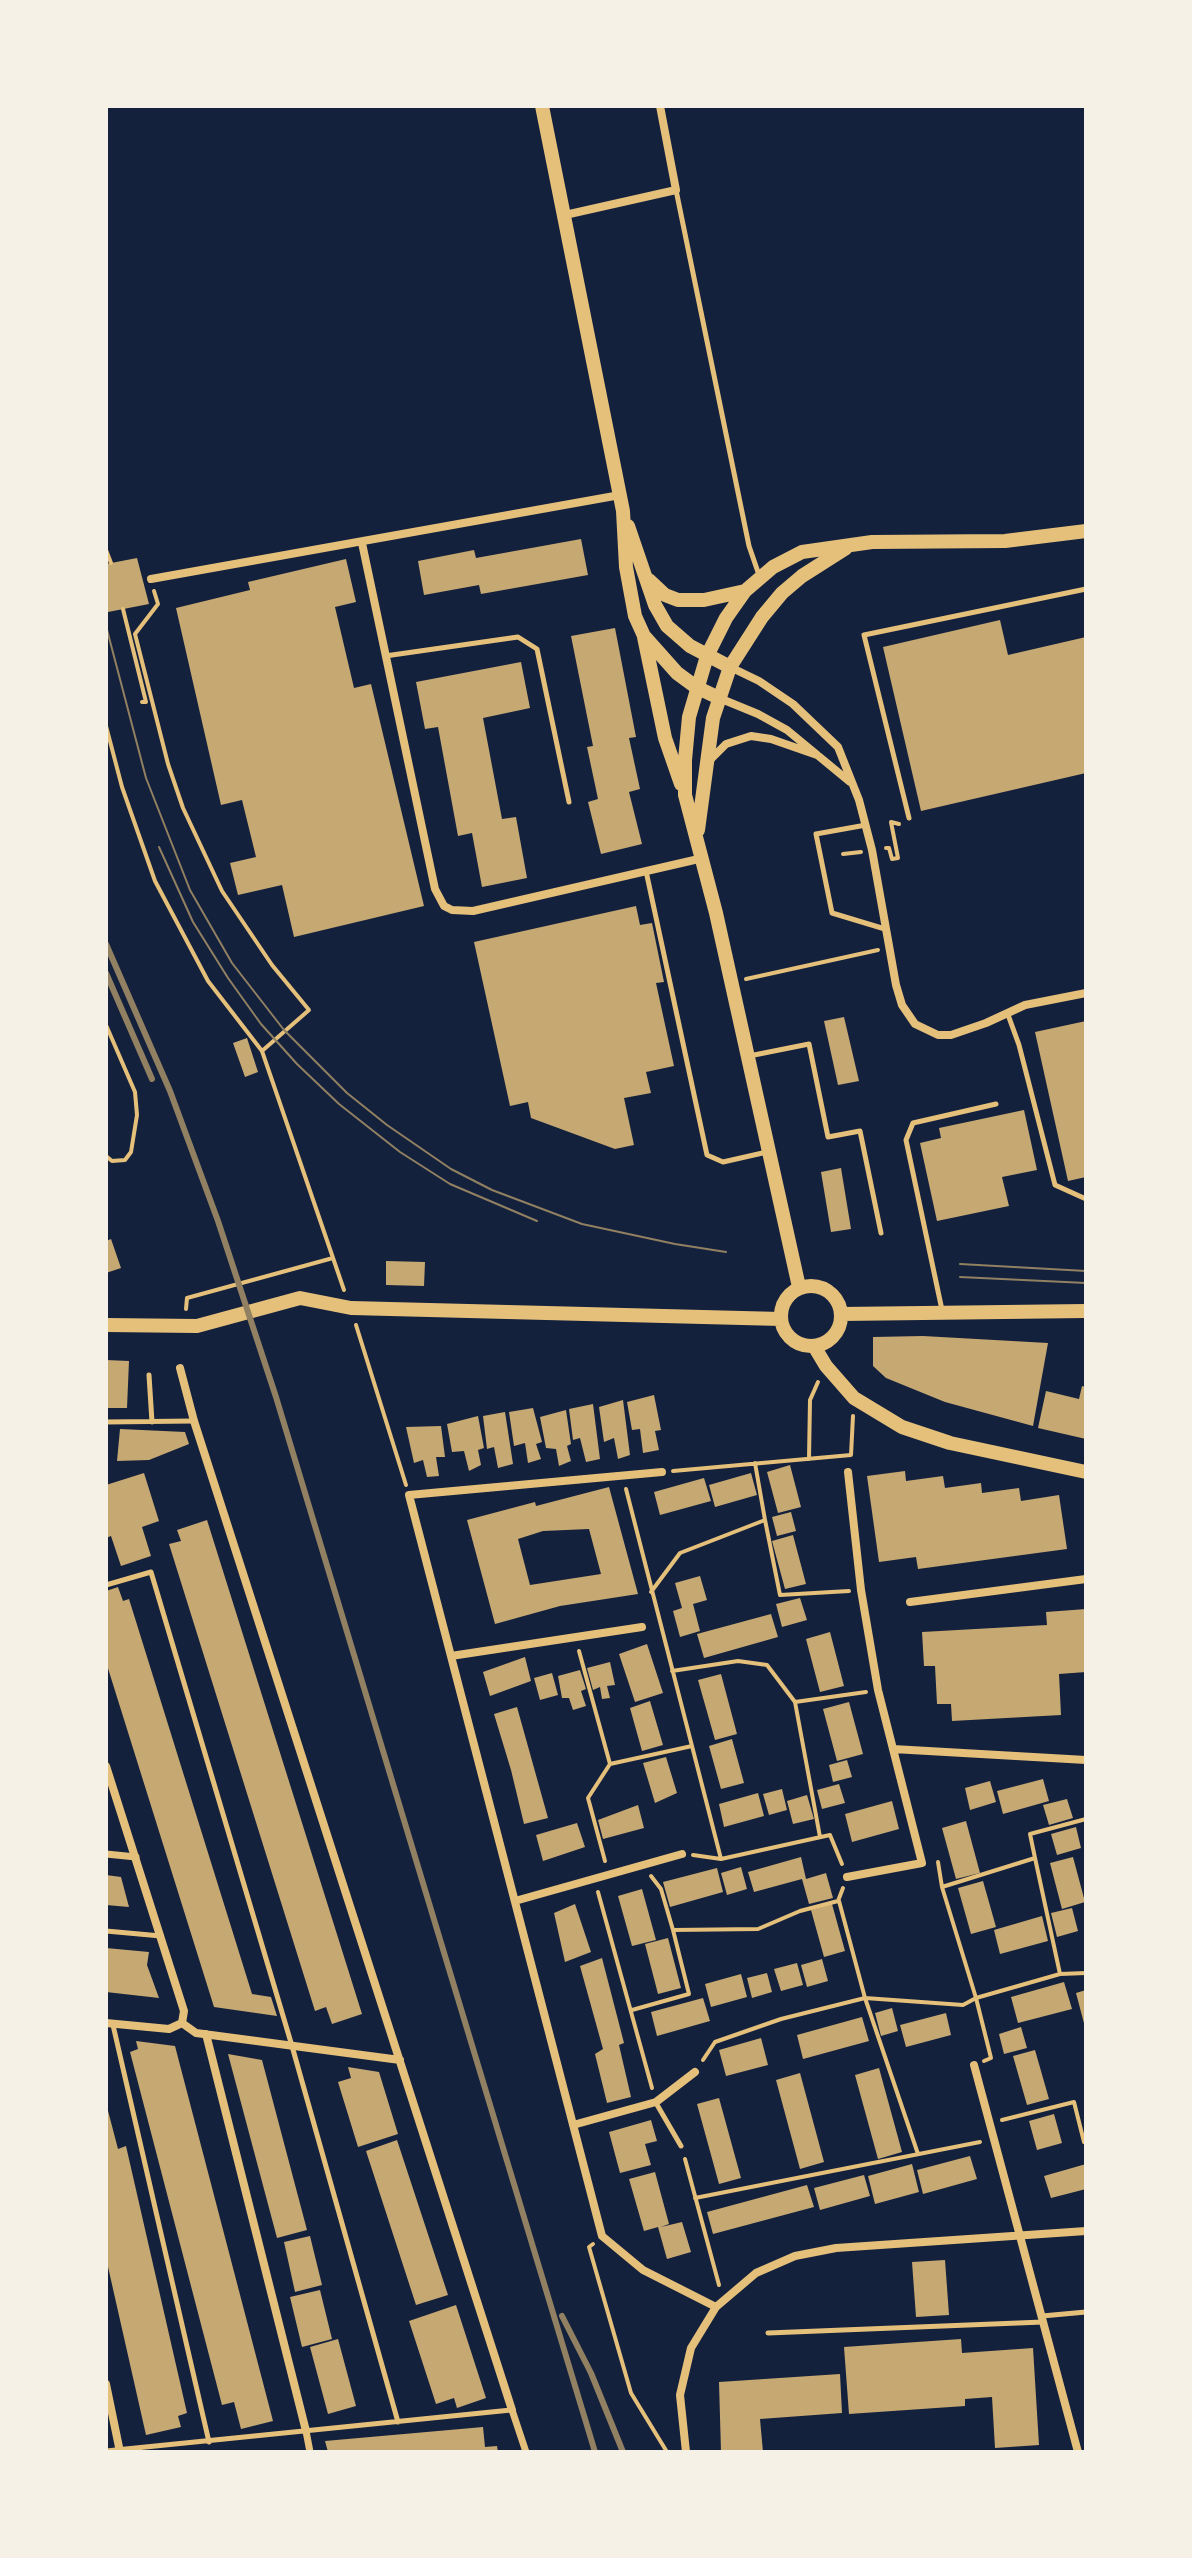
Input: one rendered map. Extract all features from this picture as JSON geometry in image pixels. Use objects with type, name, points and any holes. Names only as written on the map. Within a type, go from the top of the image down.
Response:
[{"type":"main road","points":[[542,106],[623,511],[630,593],[644,636],[665,738],[703,858],[799,1287]]},
{"type":"main road","points":[[623,511],[655,605],[667,626],[690,646],[730,667]]},
{"type":"main road","points":[[685,795],[686,741],[696,687],[726,618],[760,576],[802,552],[898,541],[1005,541],[1086,531]]},
{"type":"main road","points":[[697,837],[705,766],[719,698],[730,667],[762,617],[782,593],[802,576],[849,546]]},
{"type":"main road","points":[[645,575],[659,591],[678,600],[704,600],[745,591]]},
{"type":"main road","points":[[644,636],[677,673],[719,698]]},
{"type":"main road","points":[[816,1286],[835,1297],[841,1314],[835,1334],[829,1340],[814,1346],[798,1344],[786,1334],[781,1319],[787,1296],[799,1287],[816,1286]]},
{"type":"main road","points":[[106,1325],[209,1324],[291,1299],[310,1299],[351,1308],[781,1319]]},
{"type":"main road","points":[[841,1314],[1086,1311]]},
{"type":"main road","points":[[814,1346],[826,1366],[854,1398],[880,1416],[914,1431],[963,1446],[1086,1472]]},
{"type":"street","points":[[565,215],[676,190],[660,106]]},
{"type":"street","points":[[151,579],[620,495]]},
{"type":"street","points":[[362,543],[435,889],[444,906],[452,910],[473,911],[703,858]]},
{"type":"street","points":[[730,667],[776,691],[812,719],[838,747],[866,825],[902,1005],[915,1024],[926,1031],[951,1035],[1038,1001],[1086,993]]},
{"type":"street","points":[[719,698],[787,730],[825,758],[854,785]]},
{"type":"street","points":[[705,766],[718,749],[751,736],[780,741],[825,758]]},
{"type":"street","points":[[180,1368],[194,1421],[526,2452]]},
{"type":"street","points":[[662,1472],[409,1495],[602,2236],[643,2270],[716,2307]]},
{"type":"street","points":[[847,1877],[922,1863],[878,1690],[861,1590],[848,1472]]},
{"type":"street","points":[[910,1602],[1086,1579]]},
{"type":"street","points":[[451,1656],[642,1627]]},
{"type":"street","points":[[893,1749],[1086,1760]]},
{"type":"street","points":[[106,1768],[184,2011],[182,2023]]},
{"type":"street","points":[[106,1854],[136,1857]]},
{"type":"street","points":[[515,1901],[682,1854]]},
{"type":"street","points":[[110,2023],[169,2029],[182,2023]]},
{"type":"street","points":[[182,2023],[196,2033],[400,2060]]},
{"type":"street","points":[[206,2034],[310,2452]]},
{"type":"street","points":[[974,2065],[1078,2452]]},
{"type":"street","points":[[573,2125],[656,2102],[695,2072]]},
{"type":"street","points":[[686,2452],[680,2395],[691,2348],[716,2307],[756,2273],[795,2256],[836,2248],[1086,2231]]},
{"type":"street","points":[[106,2384],[120,2451]]},
{"type":"lane","points":[[676,190],[749,546],[760,576]]},
{"type":"lane","points":[[909,818],[864,635],[1086,589]]},
{"type":"lane","points":[[384,656],[518,637],[537,649],[569,802]]},
{"type":"lane","points":[[866,825],[816,834],[832,913],[886,930]]},
{"type":"lane","points":[[646,871],[707,1155],[723,1162],[768,1151]]},
{"type":"lane","points":[[1007,1012],[1019,1045],[1055,1185],[1086,1199]]},
{"type":"lane","points":[[748,1056],[809,1044],[828,1137],[860,1131],[881,1233]]},
{"type":"lane","points":[[943,1311],[906,1140],[913,1123],[996,1104]]},
{"type":"lane","points":[[149,1375],[152,1422]]},
{"type":"lane","points":[[106,1422],[194,1421]]},
{"type":"lane","points":[[106,1585],[151,1572],[292,2046],[398,2422]]},
{"type":"lane","points":[[106,1931],[161,1936]]},
{"type":"lane","points":[[110,2023],[209,2442]]},
{"type":"lane","points":[[656,2102],[681,2146]]},
{"type":"lane","points":[[768,2333],[1042,2319],[1086,2312]]},
{"type":"lane","points":[[106,2451],[512,2410]]},
{"type":"path","points":[[107,550],[111,563]]},
{"type":"path","points":[[151,579],[158,604],[135,634],[160,735],[183,808],[201,849],[237,915],[309,1010],[262,1051]]},
{"type":"path","points":[[123,609],[146,702],[142,702]]},
{"type":"path","points":[[106,726],[122,787],[155,881],[208,981],[262,1051],[351,1308],[409,1495]]},
{"type":"path","points":[[891,822],[898,858]]},
{"type":"path","points":[[732,983],[888,947]]},
{"type":"path","points":[[106,1025],[135,1092],[137,1115],[131,1152],[125,1160],[112,1161],[106,1156]]},
{"type":"path","points":[[187,1298],[333,1258]]},
{"type":"path","points":[[809,1459],[810,1400],[826,1366]]},
{"type":"path","points":[[662,1472],[851,1455],[854,1398]]},
{"type":"path","points":[[755,1463],[780,1595],[861,1590]]},
{"type":"path","points":[[622,1475],[721,1859]]},
{"type":"path","points":[[651,1592],[680,1553],[765,1520]]},
{"type":"path","points":[[576,1637],[610,1764]]},
{"type":"path","points":[[672,1671],[738,1661],[767,1665],[795,1702],[820,1837]]},
{"type":"path","points":[[795,1702],[878,1690]]},
{"type":"path","points":[[608,1874],[588,1798],[610,1764],[692,1746]]},
{"type":"path","points":[[1060,1974],[1030,1834],[1086,1819]]},
{"type":"path","points":[[682,1854],[721,1859],[830,1835],[847,1877],[838,1901],[865,1998],[918,2154]]},
{"type":"path","points":[[942,1887],[1035,1858]]},
{"type":"path","points":[[922,1863],[938,1860],[942,1887],[976,1998],[991,2058],[974,2065]]},
{"type":"path","points":[[631,2011],[689,1994],[661,1889],[642,1865]]},
{"type":"path","points":[[595,1878],[656,2102]]},
{"type":"path","points":[[673,1930],[758,1929],[800,1911],[838,1901]]},
{"type":"path","points":[[695,2072],[715,2042],[781,2019],[865,1998],[963,2005],[976,1998],[1060,1974],[1086,1973]]},
{"type":"path","points":[[989,2123],[1074,2102],[1086,2141]]},
{"type":"path","points":[[695,2198],[994,2140]]},
{"type":"path","points":[[681,2146],[723,2299]]},
{"type":"path","points":[[602,2236],[589,2247],[631,2393],[667,2452]]},
{"type":"building","points":[[581,539],[588,575],[481,594],[479,585],[424,595],[418,561],[474,550],[476,558]]},
{"type":"building","points":[[137,558],[149,604],[108,612],[106,564]]},
{"type":"building","points":[[346,559],[356,602],[335,607],[354,688],[371,684],[424,906],[294,937],[282,885],[238,895],[230,863],[256,857],[242,800],[221,805],[176,608],[250,590],[248,582]]},
{"type":"building","points":[[1000,620],[1008,655],[1086,637],[1086,773],[921,811],[883,647]]},
{"type":"building","points":[[615,628],[636,737],[629,738],[640,789],[629,792],[642,844],[601,854],[588,802],[598,799],[587,747],[593,746],[571,636]]},
{"type":"building","points":[[521,662],[530,708],[483,718],[502,819],[516,817],[527,878],[482,887],[472,833],[458,836],[438,727],[425,729],[416,682]]},
{"type":"building","points":[[636,906],[640,925],[652,923],[664,982],[656,983],[674,1066],[646,1072],[651,1093],[624,1098],[634,1145],[615,1149],[531,1118],[528,1102],[510,1106],[474,942]]},
{"type":"building","points":[[844,1017],[859,1081],[838,1085],[824,1021]]},
{"type":"building","points":[[1086,1021],[1086,1177],[1068,1181],[1035,1032]]},
{"type":"building","points":[[247,1038],[258,1072],[245,1077],[233,1043]]},
{"type":"building","points":[[1024,1110],[1037,1170],[1002,1177],[1009,1206],[937,1221],[920,1143],[941,1138],[939,1128]]},
{"type":"building","points":[[841,1168],[851,1229],[831,1232],[821,1172]]},
{"type":"building","points":[[111,1239],[121,1268],[106,1273],[106,1241]]},
{"type":"building","points":[[386,1261],[425,1262],[424,1286],[386,1285]]},
{"type":"building","points":[[923,1336],[1048,1343],[1033,1426],[945,1402],[886,1378],[873,1366],[873,1337]]},
{"type":"building","points":[[106,1360],[129,1361],[127,1408],[106,1408]]},
{"type":"building","points":[[1082,1386],[1086,1387],[1086,1439],[1038,1428],[1046,1391],[1079,1399]]},
{"type":"building","points":[[654,1395],[661,1430],[655,1431],[659,1450],[643,1453],[640,1429],[632,1430],[627,1402]]},
{"type":"building","points":[[623,1400],[630,1455],[618,1459],[614,1438],[604,1442],[599,1407]]},
{"type":"building","points":[[593,1404],[600,1459],[586,1462],[580,1438],[573,1440],[569,1409]]},
{"type":"building","points":[[533,1408],[542,1442],[536,1444],[541,1459],[528,1463],[525,1443],[514,1446],[509,1412]]},
{"type":"building","points":[[566,1410],[571,1444],[567,1446],[571,1461],[559,1466],[556,1449],[546,1448],[540,1417]]},
{"type":"building","points":[[505,1412],[513,1464],[498,1468],[494,1447],[487,1449],[483,1416]]},
{"type":"building","points":[[478,1416],[484,1448],[478,1450],[481,1465],[469,1471],[464,1451],[452,1452],[447,1424]]},
{"type":"building","points":[[441,1426],[445,1457],[436,1457],[439,1476],[427,1477],[423,1460],[414,1463],[406,1427]]},
{"type":"building","points":[[120,1429],[185,1432],[189,1444],[149,1460],[117,1461]]},
{"type":"building","points":[[790,1465],[801,1507],[778,1513],[767,1472]]},
{"type":"building","points":[[905,1471],[906,1481],[943,1476],[945,1488],[981,1483],[982,1493],[1019,1488],[1021,1501],[1059,1495],[1067,1549],[918,1569],[916,1557],[879,1562],[867,1476]]},
{"type":"building","points":[[144,1473],[159,1521],[142,1527],[151,1556],[121,1566],[111,1536],[106,1538],[106,1485]]},
{"type":"building","points":[[751,1473],[757,1495],[715,1507],[709,1485]]},
{"type":"building","points":[[704,1478],[711,1501],[660,1515],[654,1492]]},
{"type":"building","points":[[609,1487],[638,1594],[560,1606],[495,1624],[467,1520],[535,1502],[536,1506]],"holes":[[[589,1529],[601,1574],[530,1585],[518,1539],[543,1531]]]},
{"type":"building","points":[[791,1512],[796,1531],[777,1536],[772,1517]]},
{"type":"building","points":[[207,1520],[362,2014],[332,2024],[326,2007],[315,2011],[169,1544],[181,1541],[177,1530]]},
{"type":"building","points":[[793,1535],[806,1584],[785,1589],[772,1541]]},
{"type":"building","points":[[700,1576],[707,1600],[693,1604],[700,1631],[680,1637],[673,1611],[682,1608],[675,1583]]},
{"type":"building","points":[[118,1587],[123,1601],[129,1599],[252,1994],[271,1997],[277,2016],[214,2007],[106,1662],[106,1591]]},
{"type":"building","points":[[800,1598],[807,1620],[782,1627],[776,1604]]},
{"type":"building","points":[[1086,1609],[1086,1672],[1059,1674],[1061,1715],[952,1721],[951,1704],[937,1704],[935,1666],[924,1666],[922,1632],[1047,1625],[1046,1612]]},
{"type":"building","points":[[771,1614],[778,1637],[704,1658],[697,1634]]},
{"type":"building","points":[[830,1632],[844,1686],[820,1692],[806,1639]]},
{"type":"building","points":[[647,1644],[663,1693],[635,1702],[619,1654]]},
{"type":"building","points":[[525,1657],[531,1681],[490,1696],[483,1672]]},
{"type":"building","points":[[610,1662],[615,1685],[607,1686],[610,1698],[602,1699],[600,1687],[593,1690],[587,1668]]},
{"type":"building","points":[[580,1670],[586,1689],[581,1691],[586,1706],[573,1710],[569,1698],[562,1698],[558,1676]]},
{"type":"building","points":[[552,1673],[558,1695],[540,1700],[534,1678]]},
{"type":"building","points":[[721,1674],[737,1734],[715,1740],[698,1680]]},
{"type":"building","points":[[650,1701],[663,1745],[642,1751],[630,1708]]},
{"type":"building","points":[[849,1702],[863,1754],[837,1761],[823,1709]]},
{"type":"building","points":[[517,1707],[548,1818],[524,1824],[494,1714]]},
{"type":"building","points":[[732,1739],[744,1783],[721,1789],[709,1746]]},
{"type":"building","points":[[666,1757],[677,1793],[655,1803],[643,1763]]},
{"type":"building","points":[[847,1760],[852,1777],[833,1782],[829,1765]]},
{"type":"building","points":[[1043,1779],[1049,1801],[1003,1814],[997,1791]]},
{"type":"building","points":[[990,1781],[996,1802],[970,1810],[965,1788]]},
{"type":"building","points":[[839,1784],[845,1803],[822,1809],[817,1790]]},
{"type":"building","points":[[782,1789],[787,1810],[769,1815],[763,1794]]},
{"type":"building","points":[[758,1793],[764,1816],[724,1827],[719,1804]]},
{"type":"building","points":[[807,1795],[814,1819],[793,1824],[787,1801]]},
{"type":"building","points":[[1067,1799],[1073,1818],[1049,1825],[1043,1805]]},
{"type":"building","points":[[892,1801],[899,1829],[852,1842],[845,1814]]},
{"type":"building","points":[[638,1805],[644,1828],[603,1839],[598,1820]]},
{"type":"building","points":[[966,1821],[980,1873],[956,1879],[942,1828]]},
{"type":"building","points":[[577,1823],[585,1847],[543,1861],[536,1835]]},
{"type":"building","points":[[1076,1827],[1081,1848],[1057,1855],[1051,1834]]},
{"type":"building","points":[[801,1857],[806,1879],[826,1873],[833,1898],[809,1904],[802,1879],[754,1892],[748,1872]]},
{"type":"building","points":[[1073,1857],[1085,1902],[1062,1909],[1050,1863]]},
{"type":"building","points":[[741,1867],[747,1889],[727,1895],[721,1873]]},
{"type":"building","points":[[717,1868],[723,1892],[670,1907],[663,1882]]},
{"type":"building","points":[[106,1875],[121,1877],[129,1907],[106,1905]]},
{"type":"building","points":[[983,1881],[996,1927],[971,1934],[958,1888]]},
{"type":"building","points":[[642,1889],[656,1940],[632,1946],[618,1896]]},
{"type":"building","points":[[575,1904],[591,1952],[565,1962],[554,1913]]},
{"type":"building","points":[[832,1904],[845,1951],[824,1957],[811,1910]]},
{"type":"building","points":[[1072,1908],[1078,1931],[1057,1937],[1051,1913]]},
{"type":"building","points":[[1042,1916],[1048,1941],[1000,1954],[994,1930]]},
{"type":"building","points":[[668,1938],[681,1988],[658,1994],[645,1944]]},
{"type":"building","points":[[106,1948],[149,1952],[147,1965],[159,1998],[106,1992]]},
{"type":"building","points":[[602,1958],[624,2043],[619,2045],[631,2097],[607,2103],[595,2054],[603,2049],[580,1966]]},
{"type":"building","points":[[822,1959],[828,1981],[807,1987],[801,1965]]},
{"type":"building","points":[[797,1963],[803,1985],[781,1991],[774,1969]]},
{"type":"building","points":[[767,1973],[772,1992],[752,1998],[747,1978]]},
{"type":"building","points":[[741,1974],[747,1997],[711,2007],[705,1984]]},
{"type":"building","points":[[1064,1982],[1072,2009],[1018,2023],[1011,1997]]},
{"type":"building","points":[[1086,1990],[1086,2027],[1085,2027],[1076,1993]]},
{"type":"building","points":[[703,1998],[710,2021],[657,2036],[651,2012]]},
{"type":"building","points":[[892,2008],[898,2031],[881,2036],[875,2013]]},
{"type":"building","points":[[946,2013],[951,2035],[906,2047],[900,2025]]},
{"type":"building","points":[[862,2017],[869,2041],[803,2059],[797,2035]]},
{"type":"building","points":[[1021,2027],[1027,2048],[1004,2054],[999,2034]]},
{"type":"building","points":[[761,2038],[768,2065],[726,2076],[719,2050]]},
{"type":"building","points":[[136,2041],[175,2046],[273,2421],[241,2429],[234,2402],[222,2405],[130,2052],[138,2049]]},
{"type":"building","points":[[1035,2050],[1049,2099],[1027,2105],[1013,2056]]},
{"type":"building","points":[[228,2054],[262,2060],[307,2230],[277,2238]]},
{"type":"building","points":[[348,2067],[379,2072],[398,2134],[358,2147],[338,2082],[351,2078]]},
{"type":"building","points":[[879,2068],[902,2152],[878,2159],[855,2075]]},
{"type":"building","points":[[800,2073],[824,2162],[800,2169],[776,2080]]},
{"type":"building","points":[[719,2098],[741,2178],[719,2184],[697,2104]]},
{"type":"building","points":[[106,2103],[118,2149],[126,2146],[187,2413],[178,2416],[181,2427],[146,2435],[106,2258]]},
{"type":"building","points":[[1054,2114],[1062,2143],[1037,2150],[1029,2121]]},
{"type":"building","points":[[651,2120],[657,2141],[645,2144],[651,2165],[620,2173],[609,2132]]},
{"type":"building","points":[[397,2140],[448,2295],[416,2305],[366,2151]]},
{"type":"building","points":[[970,2156],[977,2179],[923,2194],[917,2170]]},
{"type":"building","points":[[912,2164],[919,2192],[875,2204],[868,2176]]},
{"type":"building","points":[[1086,2164],[1086,2189],[1051,2198],[1044,2176]]},
{"type":"building","points":[[655,2172],[669,2224],[661,2227],[682,2222],[691,2252],[667,2259],[658,2227],[644,2231],[629,2179]]},
{"type":"building","points":[[864,2175],[870,2196],[820,2210],[814,2188]]},
{"type":"building","points":[[807,2185],[814,2207],[713,2234],[707,2212]]},
{"type":"building","points":[[310,2236],[322,2285],[295,2292],[284,2242]]},
{"type":"building","points":[[945,2260],[949,2315],[916,2317],[912,2262]]},
{"type":"building","points":[[320,2290],[332,2339],[302,2347],[290,2297]]},
{"type":"building","points":[[456,2305],[486,2398],[457,2408],[454,2398],[436,2404],[409,2321]]},
{"type":"building","points":[[338,2339],[356,2406],[328,2414],[310,2347]]},
{"type":"building","points":[[961,2339],[962,2353],[1033,2348],[1039,2445],[995,2448],[992,2397],[965,2399],[965,2406],[849,2414],[844,2347]]},
{"type":"building","points":[[840,2374],[842,2413],[760,2419],[763,2452],[721,2452],[719,2382]]},
{"type":"building","points":[[483,2427],[485,2447],[497,2446],[498,2452],[328,2452],[325,2441]]},
{"type":"tram line","points":[[106,626],[146,778],[190,890],[232,963],[284,1030],[347,1093],[387,1125],[451,1169],[492,1190],[582,1224],[726,1252]]},
{"type":"tram line","points":[[159,847],[193,922],[228,978],[261,1024],[297,1064],[339,1104],[400,1152],[450,1184],[537,1221]]},
{"type":"tram line","points":[[960,1264],[1086,1271]]},
{"type":"tram line","points":[[960,1277],[1086,1283]]},
{"type":"railway","points":[[106,944],[170,1091],[218,1221],[276,1397],[595,2452]]},
{"type":"railway","points":[[106,973],[152,1079]]},
{"type":"railway","points":[[562,2316],[591,2373],[623,2452]]}]
